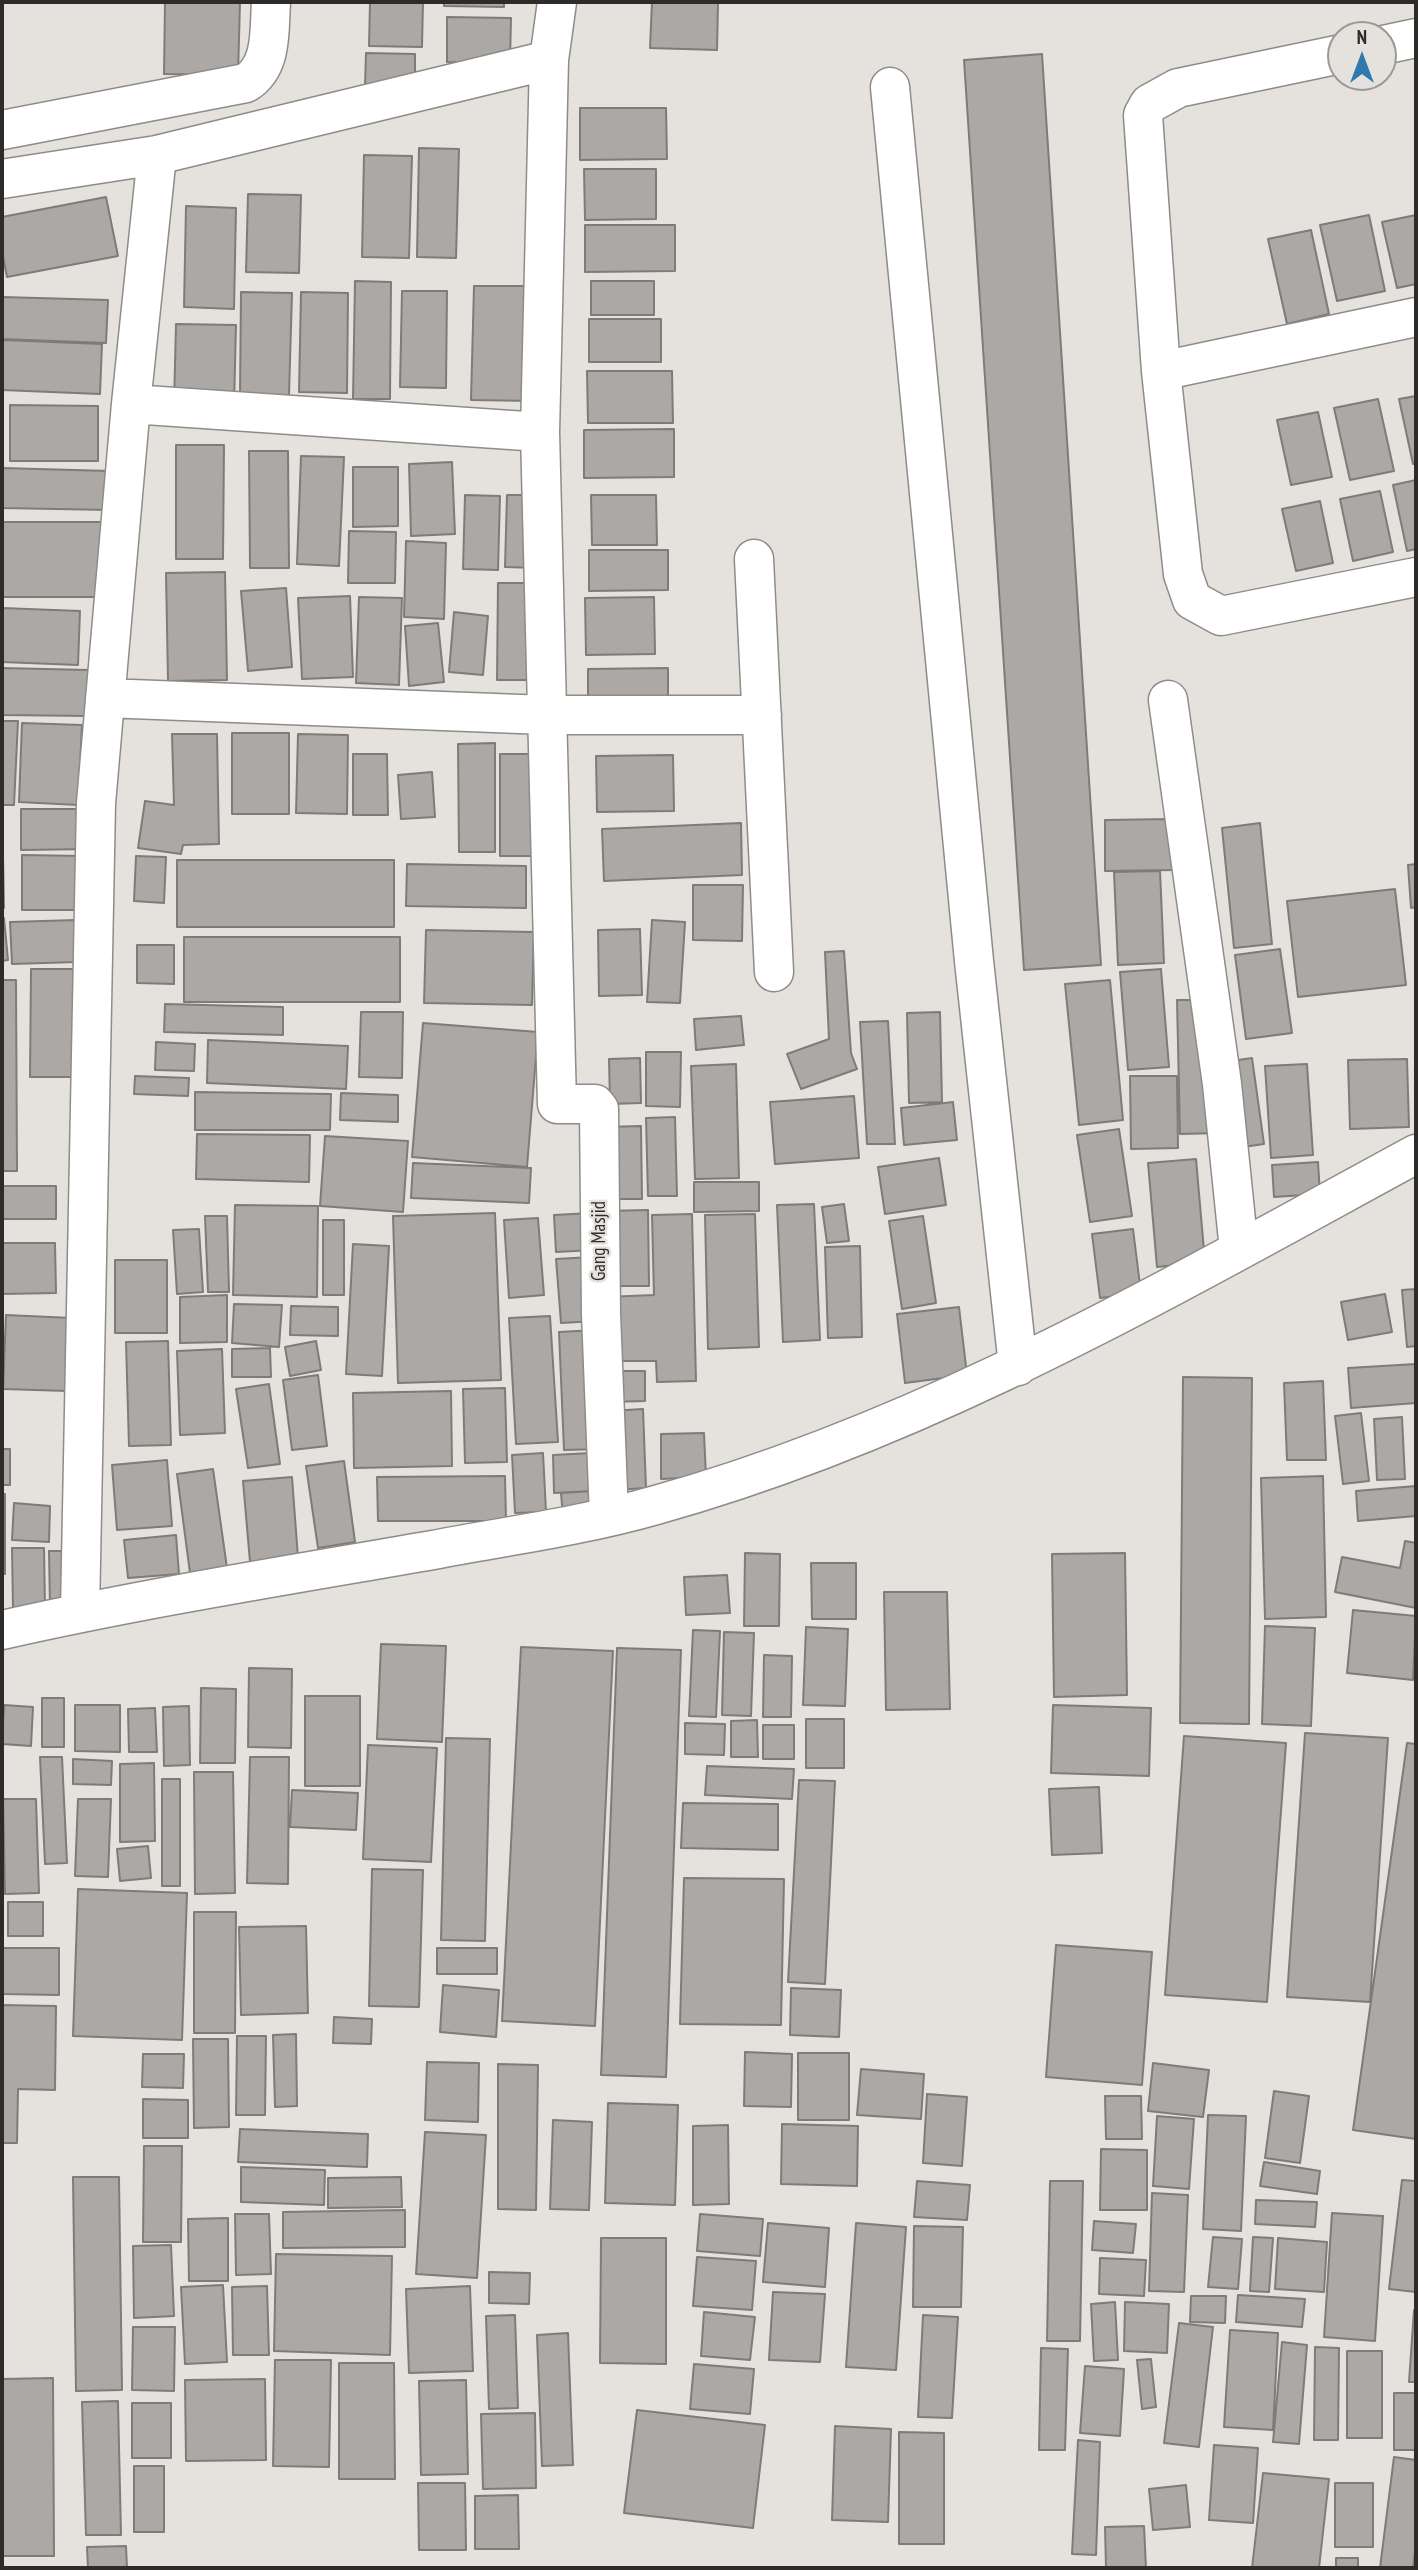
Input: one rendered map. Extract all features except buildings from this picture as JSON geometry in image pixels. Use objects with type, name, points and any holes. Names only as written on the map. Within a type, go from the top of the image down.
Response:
[{"type":"street","points":[[2,130],[246,83],[257,76],[265,60],[271,2]]},
{"type":"street","points":[[546,715],[540,432],[550,60],[557,2]]},
{"type":"street","points":[[1397,42],[1416,38]]},
{"type":"street","points":[[1327,57],[1178,88],[1149,104],[1142,125],[1161,371],[1183,574],[1192,600],[1214,614],[1228,616],[1416,577]]},
{"type":"street","points":[[2,179],[158,155],[550,60]]},
{"type":"street","points":[[890,87],[972,947],[1018,1366]]},
{"type":"street","points":[[80,1612],[93,890],[105,698],[131,404],[158,155]]},
{"type":"street","points":[[1161,371],[1416,317]]},
{"type":"street","points":[[131,404],[540,432]]},
{"type":"street","points":[[754,559],[774,972]]},
{"type":"street","points":[[105,698],[546,715],[762,715]]},
{"type":"street","points":[[1168,700],[1222,1084],[1239,1250]]},
{"type":"street","name":"Gang Masjid","points":[[546,715],[557,1104],[595,1104],[600,1117],[601,1314],[609,1516]]},
{"type":"street","points":[[2,1630],[80,1612],[609,1516],[732,1483],[826,1449],[1018,1366],[1416,1154]]}]
